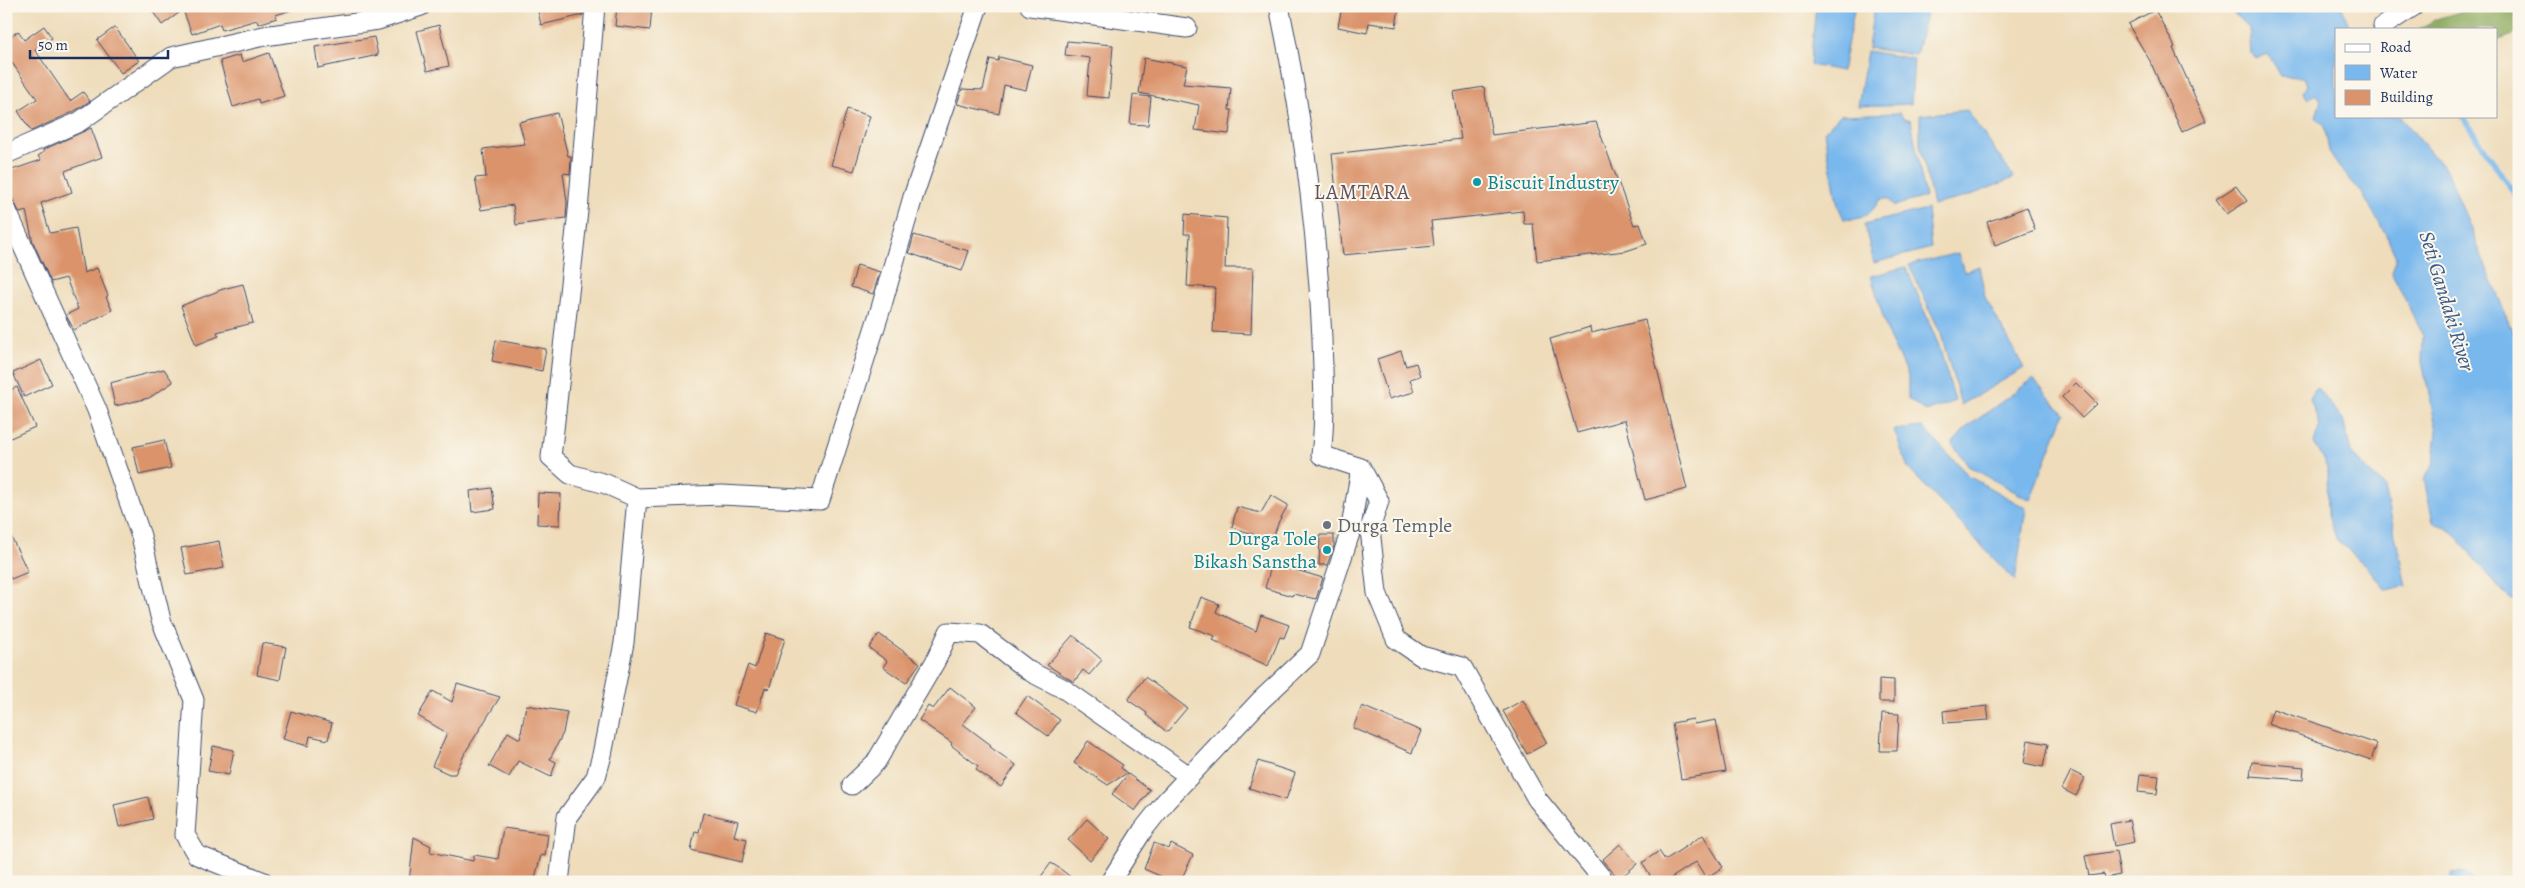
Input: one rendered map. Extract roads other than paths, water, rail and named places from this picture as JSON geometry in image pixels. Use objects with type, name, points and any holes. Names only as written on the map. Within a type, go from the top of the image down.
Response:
[{"type":"street","points":[[6,154],[79,122],[171,56],[264,36],[378,20],[421,6]]},
{"type":"street","points":[[595,6],[578,211],[551,457],[570,474],[606,484],[637,498],[722,495],[820,500],[881,308],[913,197],[978,6]]},
{"type":"street","points":[[1030,6],[1187,28]]},
{"type":"street","points":[[1279,6],[1297,88],[1319,266],[1324,416],[1321,455],[1361,468],[1379,501],[1370,529],[1377,593],[1396,639],[1421,656],[1462,667],[1537,799],[1605,882]]},
{"type":"street","points":[[2383,26],[2414,6]]},
{"type":"street","points":[[6,209],[96,410],[141,536],[162,620],[194,700],[185,835],[198,855],[264,882]]},
{"type":"street","points":[[1110,882],[1166,800],[1260,701],[1310,654],[1350,533],[1361,468]]},
{"type":"street","points":[[559,882],[567,817],[596,777],[602,755],[624,643],[637,498]]},
{"type":"street","points":[[852,785],[876,762],[950,632],[980,634],[1029,671],[1064,689],[1190,776]]},
{"type":"water","points":[[1816,6],[1855,6],[1842,71],[1810,65]]},
{"type":"water","points":[[1874,6],[1928,6],[1916,55],[1868,48]]},
{"type":"water","name":"Seti Gandaki River","points":[[2226,6],[2342,6],[2350,28],[2335,28],[2335,118],[2402,118],[2448,173],[2519,348],[2519,440],[2515,454],[2513,479],[2519,501],[2519,602],[2512,599],[2495,583],[2454,534],[2447,528],[2433,522],[2424,479],[2434,463],[2437,431],[2422,362],[2423,336],[2392,273],[2396,257],[2385,233],[2362,193],[2338,166],[2329,151],[2324,125],[2316,117],[2321,100],[2316,94],[2308,99],[2303,92],[2307,85],[2304,77],[2281,76],[2268,54],[2256,59],[2251,54],[2249,28]]},
{"type":"water","points":[[1867,51],[1914,59],[1911,104],[1858,106]]},
{"type":"water","points":[[1967,110],[2014,178],[1966,197],[1933,205],[1920,145],[1920,115]]},
{"type":"water","points":[[1900,113],[1904,118],[1911,120],[1925,197],[1894,206],[1888,199],[1880,199],[1874,209],[1861,218],[1844,219],[1838,206],[1824,132],[1840,115]]},
{"type":"water","points":[[1927,209],[1931,248],[1874,263],[1864,224]]},
{"type":"water","points":[[1958,253],[1964,272],[1979,266],[1985,297],[2024,368],[1961,405],[1941,334],[1909,265]]},
{"type":"water","points":[[1906,267],[1939,346],[1955,401],[1926,412],[1908,399],[1908,376],[1889,337],[1871,276]]},
{"type":"water","points":[[2033,379],[2064,414],[2030,500],[1970,467],[1952,444],[1967,427]]},
{"type":"water","points":[[2316,387],[2343,419],[2351,453],[2385,488],[2406,586],[2387,590],[2365,565],[2337,540],[2328,516],[2327,467],[2314,443],[2320,425],[2310,399]]},
{"type":"water","points":[[1922,427],[1970,477],[2026,508],[2015,581],[1908,468],[1894,430]]},
{"type":"water","points":[[2451,873],[2466,873],[2475,882],[2451,882]]},
{"type":"waterway","points":[[2464,118],[2519,201]]},
{"type":"place","name":"Biscuit Industry","points":[[1477,182]]},
{"type":"place","name":"Durga Temple","points":[[1327,525]]},
{"type":"place","name":"Durga Tole Bikash Sanstha","points":[[1327,550]]},
{"type":"district","name":"LAMTARA","points":[[1362,192]]}]
